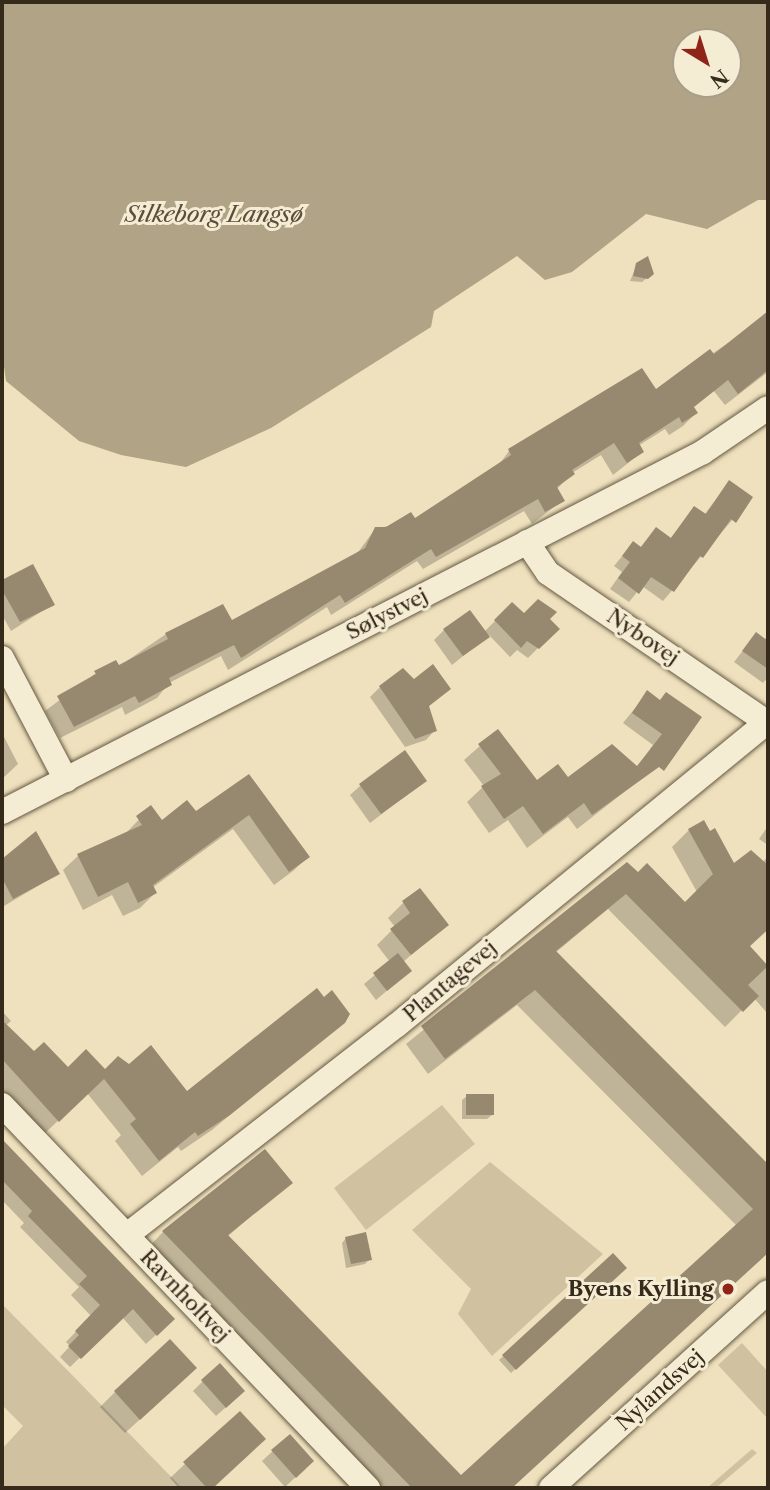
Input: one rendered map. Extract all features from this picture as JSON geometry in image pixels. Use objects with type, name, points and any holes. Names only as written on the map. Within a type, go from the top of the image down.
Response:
[{"type":"street","name":"Sølystvej","points":[[2,812],[704,452],[768,408]]},
{"type":"street","name":"Nybovej","points":[[527,542],[548,573],[768,722]]},
{"type":"street","points":[[2,658],[66,780]]},
{"type":"street","name":"Plantagevej","points":[[127,1235],[397,1025],[768,722]]},
{"type":"street","name":"Ravnholtvej","points":[[2,1105],[368,1488]]},
{"type":"street","name":"Nylandsvej","points":[[551,1488],[768,1292]]},
{"type":"shaded area","points":[[442,1105],[475,1144],[366,1230],[334,1188]]},
{"type":"shaded area","points":[[490,1162],[603,1254],[492,1356],[458,1314],[471,1289],[412,1230]]},
{"type":"shaded area","points":[[2,1304],[182,1488],[2,1488],[2,1449],[23,1426],[2,1405]]},
{"type":"shaded area","points":[[742,1343],[768,1372],[768,1419],[718,1365]]},
{"type":"shaded area","points":[[752,1449],[757,1453],[716,1488],[707,1488]]},
{"type":"water","name":"Silkeborg Langsø","points":[[2,2],[768,2],[768,200],[758,200],[707,229],[646,214],[572,272],[545,280],[517,256],[434,311],[431,327],[271,428],[186,467],[121,455],[79,441],[6,381],[2,352]]},
{"type":"building","points":[[648,256],[654,274],[648,279],[633,276],[636,263]]},
{"type":"building","points":[[768,311],[768,370],[738,394],[728,380],[694,407],[698,413],[682,423],[679,417],[639,443],[644,452],[627,463],[614,443],[572,470],[575,474],[557,487],[565,501],[545,512],[538,499],[436,557],[431,549],[345,603],[340,595],[241,658],[234,645],[169,678],[172,685],[139,703],[135,696],[74,727],[57,696],[96,674],[94,671],[116,660],[119,665],[168,639],[165,633],[223,604],[232,620],[365,548],[375,527],[386,527],[411,512],[415,518],[511,455],[508,449],[642,368],[656,389],[710,349],[714,354]]},
{"type":"building","points":[[729,480],[753,497],[736,523],[731,519],[674,592],[651,577],[639,594],[618,578],[630,562],[622,556],[633,541],[641,547],[656,527],[671,538],[694,506],[706,514]]},
{"type":"building","points":[[33,564],[55,605],[20,622],[2,590],[2,580]]},
{"type":"building","points":[[538,599],[557,612],[550,619],[560,629],[539,649],[527,641],[521,648],[494,620],[512,602],[524,613]]},
{"type":"building","points":[[470,610],[490,637],[463,656],[443,629]]},
{"type":"building","points":[[756,632],[768,641],[768,669],[742,651]]},
{"type":"building","points":[[433,664],[451,689],[429,706],[437,731],[415,739],[379,686],[403,668],[414,679]]},
{"type":"building","points":[[647,690],[660,700],[666,692],[702,717],[664,771],[659,767],[592,815],[584,803],[543,834],[523,806],[504,819],[481,786],[501,774],[478,744],[498,729],[537,780],[558,764],[568,777],[612,744],[637,766],[662,734],[632,713]]},
{"type":"building","points":[[405,750],[427,781],[381,814],[359,784]]},
{"type":"building","points":[[249,774],[310,857],[289,872],[249,815],[153,885],[157,893],[138,903],[128,882],[98,897],[77,854],[142,825],[136,816],[151,805],[162,820],[187,800],[196,811]]},
{"type":"building","points":[[704,820],[710,831],[715,828],[734,863],[751,850],[768,865],[768,929],[750,946],[768,966],[748,985],[759,996],[743,1012],[626,894],[556,951],[768,1164],[768,1253],[512,1488],[412,1488],[162,1231],[265,1149],[293,1183],[228,1235],[461,1475],[753,1209],[535,990],[445,1059],[421,1026],[627,862],[638,872],[647,863],[685,902],[713,874],[688,829]]},
{"type":"building","points":[[36,831],[60,874],[13,899],[2,878],[2,859]]},
{"type":"building","points":[[420,888],[449,925],[411,955],[390,929],[410,913],[402,901]]},
{"type":"building","points":[[398,953],[412,971],[387,991],[373,973]]},
{"type":"building","points":[[317,988],[324,997],[332,990],[350,1014],[345,1023],[230,1115],[198,1136],[195,1132],[159,1161],[130,1124],[136,1119],[104,1079],[59,1122],[2,1059],[2,1020],[34,1051],[44,1042],[68,1067],[86,1049],[105,1069],[118,1056],[129,1064],[151,1045],[187,1091]]},
{"type":"building","points":[[466,1094],[494,1094],[494,1115],[466,1115]]},
{"type":"building","points":[[2,1139],[175,1319],[157,1336],[133,1309],[81,1359],[68,1346],[79,1335],[75,1331],[100,1305],[79,1284],[87,1276],[28,1216],[32,1211],[2,1180]]},
{"type":"building","points":[[366,1232],[372,1260],[351,1264],[345,1237]]},
{"type":"building","points":[[613,1253],[627,1268],[516,1370],[502,1355]]},
{"type":"building","points":[[170,1339],[197,1368],[140,1420],[114,1391]]},
{"type":"building","points":[[220,1363],[245,1391],[226,1408],[201,1380]]},
{"type":"building","points":[[240,1411],[266,1439],[213,1488],[207,1488],[183,1462]]},
{"type":"building","points":[[290,1434],[314,1461],[296,1478],[271,1450]]},
{"type":"place","name":"Byens Kylling","points":[[728,1289]]}]
